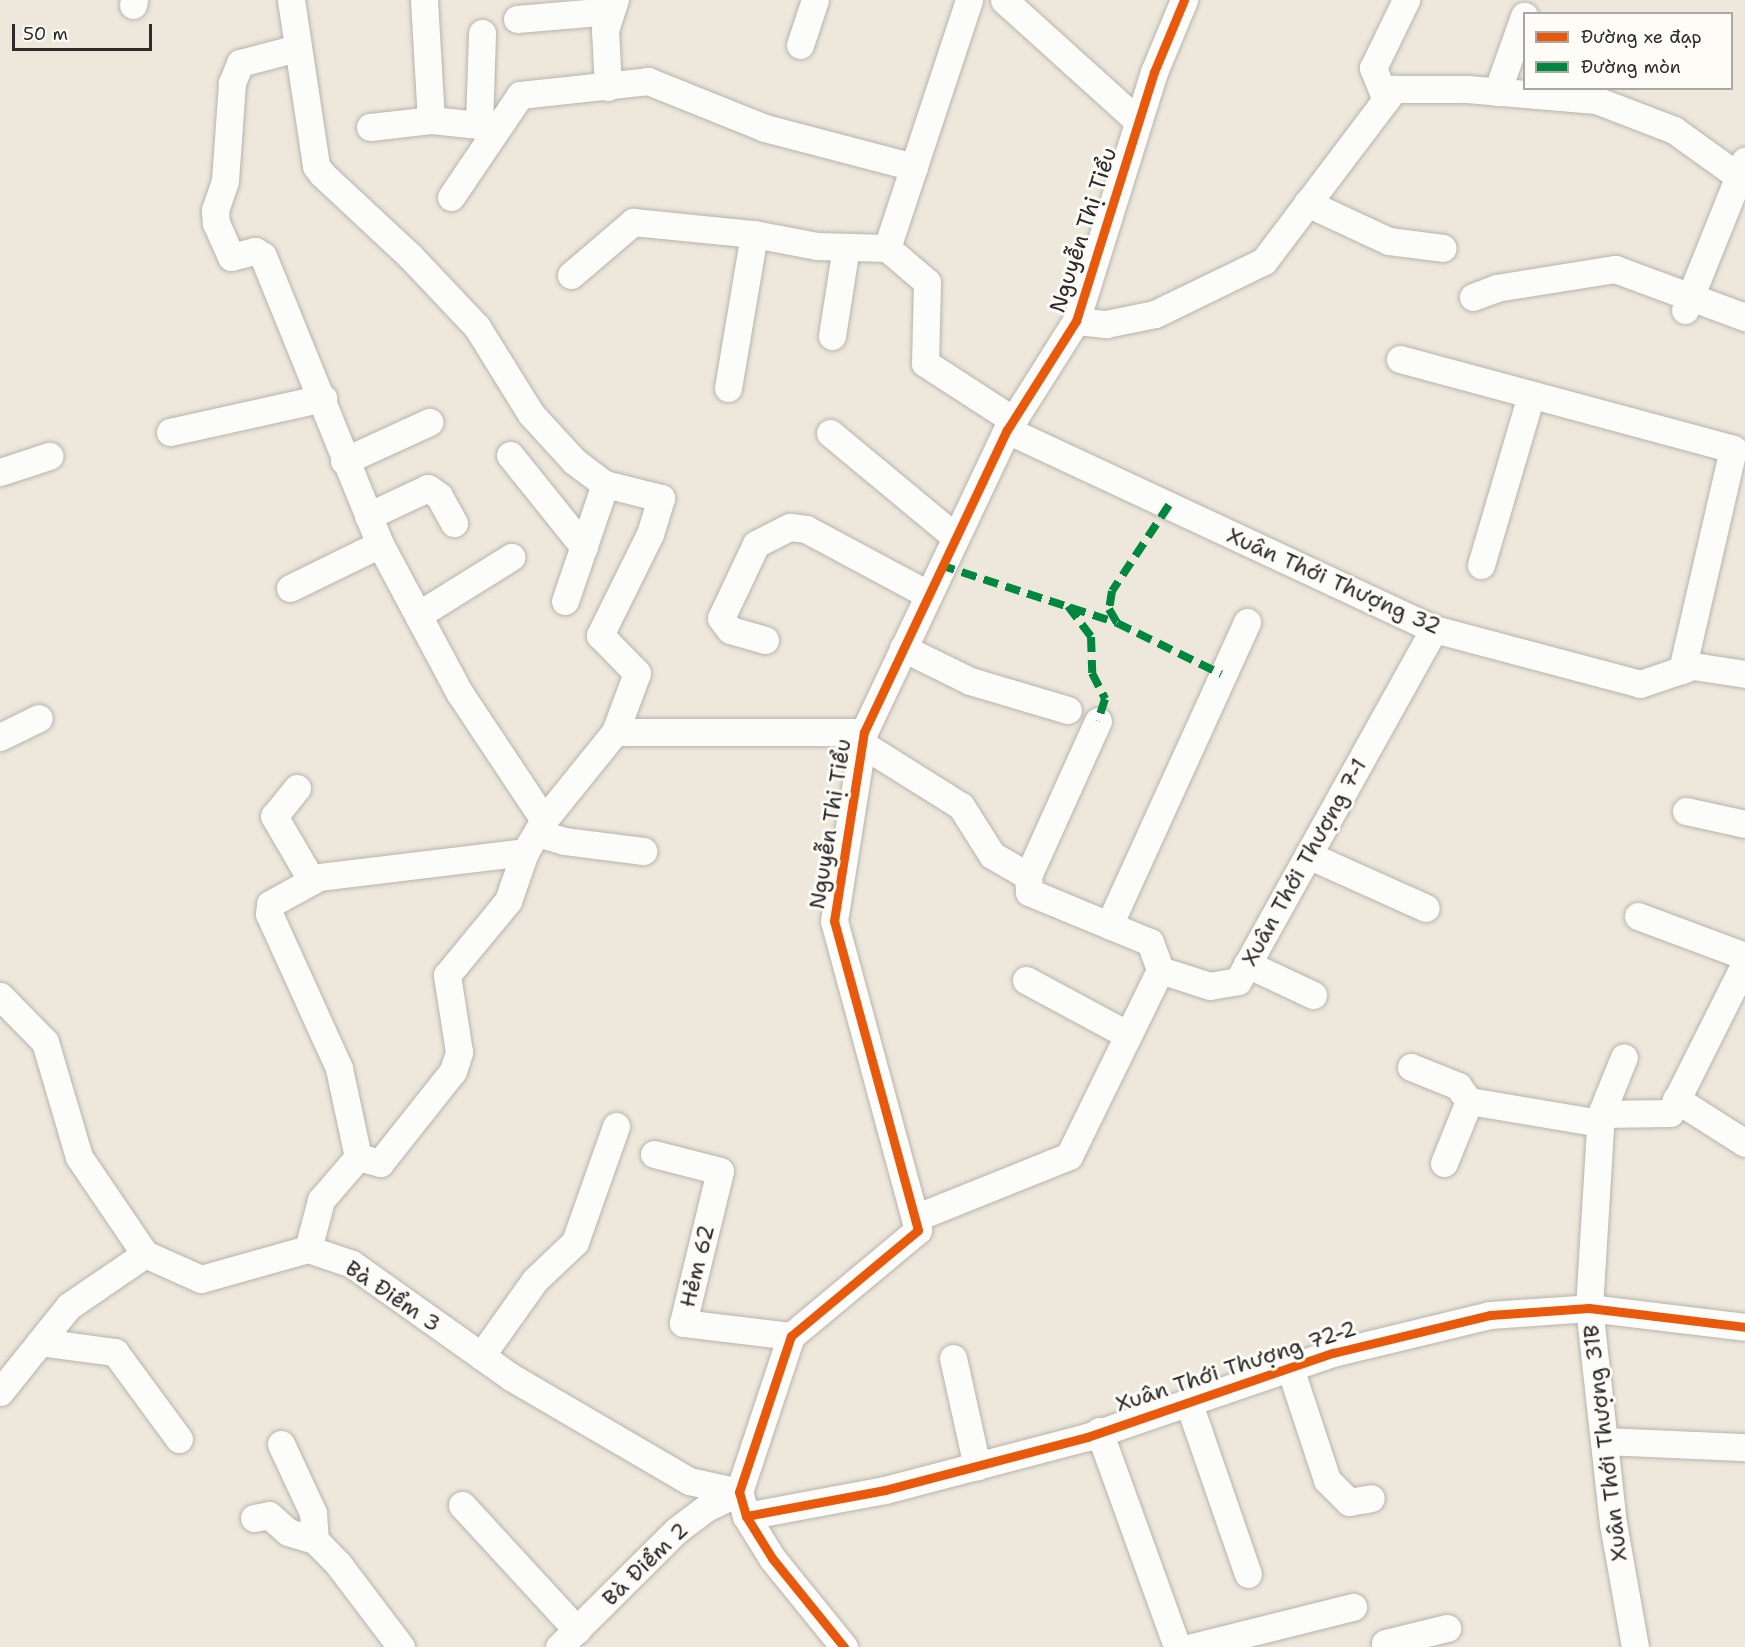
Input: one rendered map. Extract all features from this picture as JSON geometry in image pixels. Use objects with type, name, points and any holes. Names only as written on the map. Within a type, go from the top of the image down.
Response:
[{"type":"street","points":[[291,0],[316,166],[409,255],[477,327],[531,414],[574,461],[605,484],[661,498],[650,534],[600,635],[637,673],[615,732],[536,835],[508,901],[447,975],[459,1052],[453,1071],[380,1163],[358,1157]]},
{"type":"street","points":[[424,0],[431,120]]},
{"type":"street","points":[[800,45],[815,0]]},
{"type":"street","points":[[571,275],[633,222],[754,234],[846,247],[887,248],[969,0]]},
{"type":"street","points":[[1004,0],[1138,121]]},
{"type":"street","name":"Nguyễn Thị Tiểu","points":[[915,1218],[834,921],[863,738],[954,536],[1010,425],[1076,321],[1138,121],[1184,0]]},
{"type":"street","points":[[1386,100],[1373,68],[1406,0]]},
{"type":"street","points":[[517,19],[613,6],[605,30],[608,87]]},
{"type":"street","points":[[1497,92],[1523,20]]},
{"type":"street","points":[[482,33],[488,126]]},
{"type":"street","points":[[297,48],[240,63],[232,83],[223,195],[214,216],[231,257],[255,251],[263,256],[323,398],[344,461],[380,544],[536,835]]},
{"type":"street","points":[[451,197],[488,126],[520,96],[648,81],[765,128],[914,166]]},
{"type":"street","points":[[1076,321],[1106,324],[1155,314],[1264,261],[1394,89],[1497,92],[1596,100],[1674,130],[1742,172],[1688,303]]},
{"type":"street","points":[[370,127],[431,120],[488,126]]},
{"type":"street","points":[[1307,203],[1389,241],[1443,248]]},
{"type":"street","points":[[728,388],[754,234]]},
{"type":"street","points":[[832,336],[846,247]]},
{"type":"street","name":"Xuân Thới Thượng 32","points":[[887,248],[927,282],[925,363],[1010,425],[1434,629],[1640,684],[1693,666],[1745,674]]},
{"type":"street","points":[[1473,297],[1496,288],[1615,269],[1688,303],[1745,317]]},
{"type":"street","points":[[1400,359],[1739,451],[1682,670]]},
{"type":"street","points":[[1481,565],[1531,394]]},
{"type":"street","points":[[170,432],[323,398]]},
{"type":"street","points":[[344,461],[429,422]]},
{"type":"street","points":[[830,433],[954,536]]},
{"type":"street","points":[[510,455],[584,547]]},
{"type":"street","points":[[0,472],[49,456]]},
{"type":"street","points":[[565,601],[605,484]]},
{"type":"street","points":[[368,516],[428,488],[439,496],[454,523]]},
{"type":"street","points":[[765,640],[730,630],[721,618],[756,544],[790,527],[806,529],[927,594]]},
{"type":"street","points":[[290,588],[380,544]]},
{"type":"street","points":[[418,615],[511,557]]},
{"type":"street","points":[[1109,925],[1247,622]]},
{"type":"street","name":"Xuân Thới Thượng 7-1","points":[[1160,970],[1210,986],[1238,981],[1434,629]]},
{"type":"street","points":[[903,648],[970,681],[1068,710]]},
{"type":"street","points":[[0,737],[39,718]]},
{"type":"street","points":[[844,1647],[772,1558],[742,1504],[791,1336],[918,1230],[915,1218],[1070,1156],[1160,970],[1150,942],[1029,892],[1028,876],[1098,721]]},
{"type":"street","points":[[615,732],[863,738],[961,806],[992,855],[1028,876]]},
{"type":"street","points":[[297,788],[274,816],[312,881]]},
{"type":"street","points":[[1686,811],[1745,824]]},
{"type":"street","points":[[358,1157],[339,1068],[268,909],[272,902],[312,881],[536,835],[643,851]]},
{"type":"street","points":[[1308,855],[1426,908]]},
{"type":"street","points":[[1638,916],[1745,956]]},
{"type":"street","points":[[1411,1067],[1458,1086],[1469,1101],[1601,1119],[1670,1113],[1745,963]]},
{"type":"street","points":[[1247,964],[1313,995]]},
{"type":"street","points":[[1026,980],[1128,1035]]},
{"type":"street","points":[[0,996],[45,1041],[79,1158],[145,1254],[201,1279],[308,1249],[321,1200],[358,1157]]},
{"type":"street","name":"Xuân Thới Thượng 31B","points":[[1624,1057],[1601,1119],[1589,1308],[1606,1441],[1613,1524],[1635,1647]]},
{"type":"street","points":[[1677,1099],[1745,1143]]},
{"type":"street","points":[[1444,1163],[1469,1101]]},
{"type":"street","points":[[481,1356],[535,1280],[575,1242],[616,1126]]},
{"type":"street","name":"Hẻm 62","points":[[654,1154],[720,1171],[683,1323],[791,1336]]},
{"type":"street","name":"Bà Điểm 3","points":[[308,1249],[352,1264],[481,1356],[689,1481],[742,1504]]},
{"type":"street","points":[[0,1392],[69,1306],[145,1254]]},
{"type":"street","name":"Xuân Thới Thượng 72-2","points":[[742,1504],[885,1490],[1099,1431],[1290,1368],[1490,1315],[1589,1308],[1745,1327]]},
{"type":"street","points":[[40,1342],[115,1352],[179,1439]]},
{"type":"street","points":[[953,1358],[976,1466]]},
{"type":"street","points":[[1290,1368],[1327,1480],[1349,1502],[1371,1498]]},
{"type":"street","points":[[1188,1401],[1248,1574]]},
{"type":"street","points":[[1099,1431],[1177,1647]]},
{"type":"street","points":[[1606,1441],[1745,1447]]},
{"type":"street","points":[[280,1444],[313,1514],[315,1540]]},
{"type":"street","name":"Bà Điểm 2","points":[[568,1639],[677,1530],[706,1508],[742,1504]]},
{"type":"street","points":[[462,1505],[568,1639]]},
{"type":"street","points":[[254,1518],[269,1515],[288,1532],[315,1540],[339,1565],[401,1647]]},
{"type":"street","points":[[1192,1647],[1353,1607]]},
{"type":"street","points":[[1387,1647],[1385,1643],[1447,1628]]},
{"type":"marked path","points":[[1169,505],[1112,591],[1109,609],[1117,623],[1221,674]]},
{"type":"marked path","points":[[940,565],[1117,623]]},
{"type":"marked path","points":[[1068,606],[1091,637],[1092,673],[1105,699],[1098,721]]},
{"type":"cycle path","points":[[844,1647],[772,1558],[746,1516],[739,1492],[791,1336],[918,1230],[834,921],[864,732],[1007,430],[1076,321],[1154,72],[1184,0]]},
{"type":"cycle path","points":[[746,1516],[885,1490],[1087,1437],[1333,1353],[1490,1315],[1589,1308],[1745,1327]]}]
